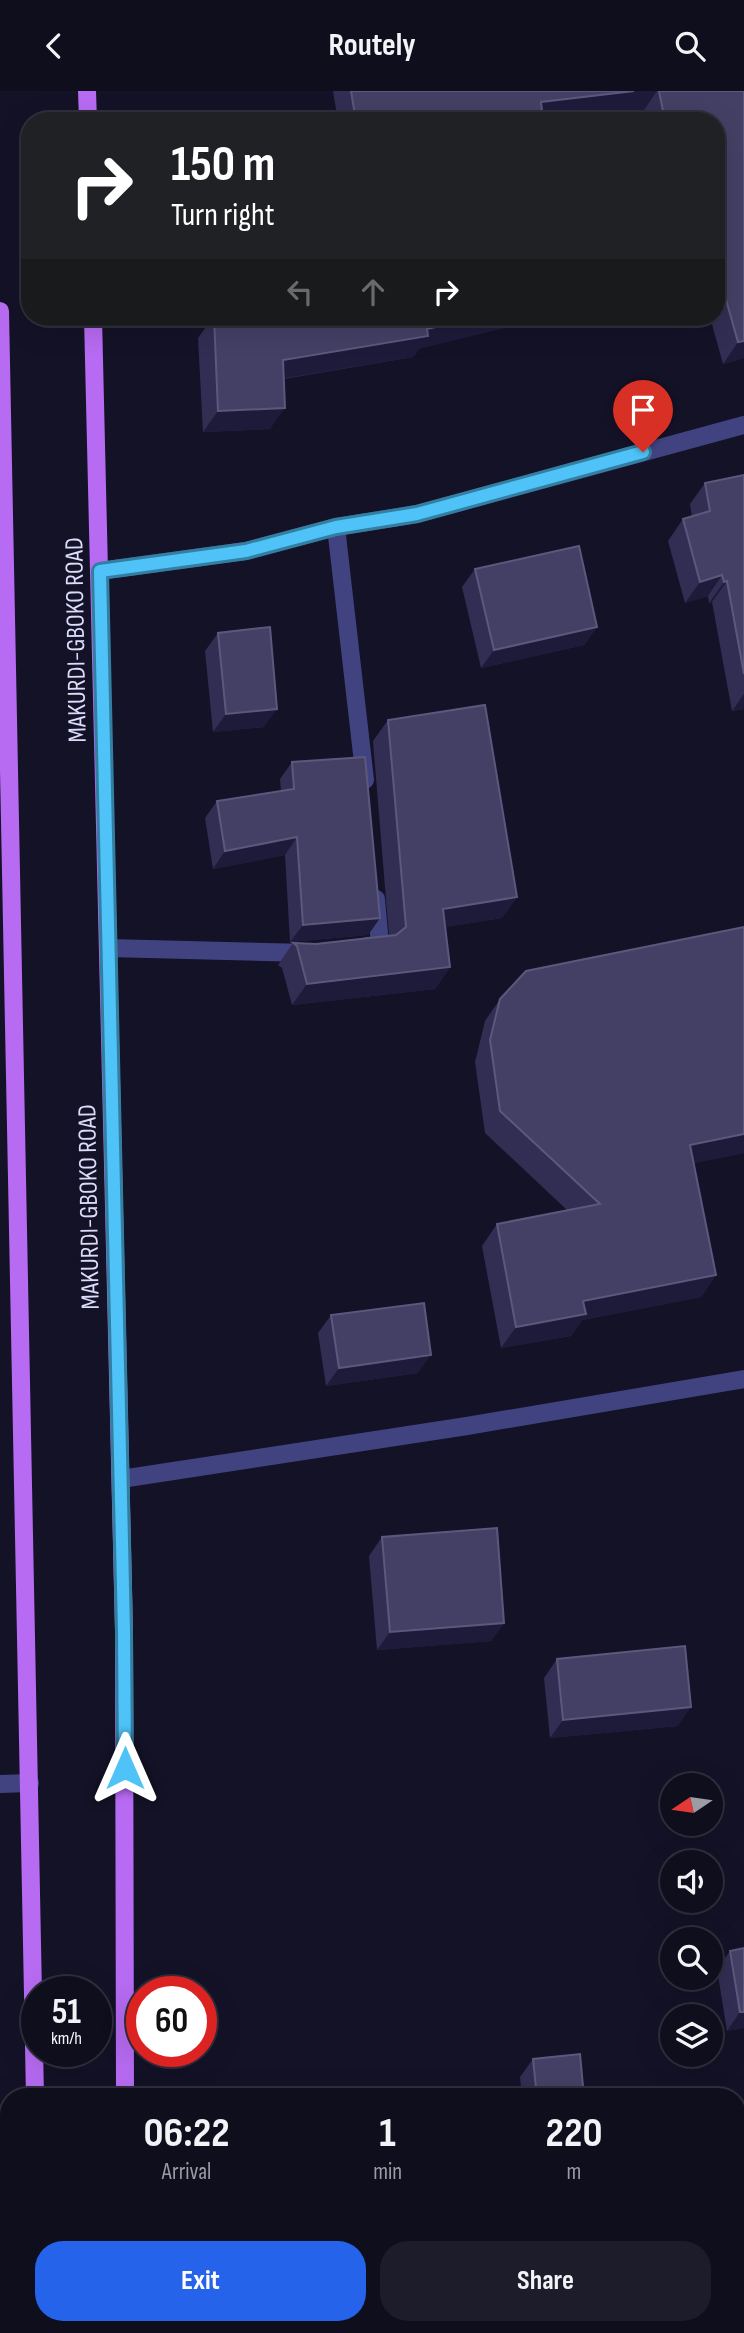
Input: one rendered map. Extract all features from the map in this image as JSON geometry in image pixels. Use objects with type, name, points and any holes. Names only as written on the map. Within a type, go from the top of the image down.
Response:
[{"type":"main road","points":[[87,91],[88,112]]},
{"type":"main road","points":[[0,311],[35,2088]]},
{"type":"main road","name":"MAKURDI-GBOKO ROAD","points":[[93,326],[124,1631],[125,2088]]},
{"type":"street","points":[[100,571],[246,551],[336,527],[417,514],[744,425]]},
{"type":"street","points":[[336,527],[366,792]]},
{"type":"street","points":[[354,948],[380,944],[374,875]]},
{"type":"street","points":[[108,948],[300,954],[327,951]]},
{"type":"street","points":[[121,1479],[467,1426],[744,1379]]},
{"type":"street","points":[[0,1784],[30,1783]]},
{"type":"building","points":[[351,91],[634,91],[541,102],[542,112],[354,112]]},
{"type":"building","points":[[659,91],[744,91],[744,341],[738,342],[725,296],[725,112],[663,112]]},
{"type":"building","points":[[214,326],[440,326],[427,329],[428,336],[283,360],[285,408],[218,411]]},
{"type":"building","points":[[744,475],[744,674],[727,581],[724,582],[722,575],[700,582],[683,519],[710,511],[705,483]]},
{"type":"building","points":[[579,546],[597,627],[494,650],[475,569]]},
{"type":"building","points":[[270,627],[277,709],[226,714],[218,633]]},
{"type":"building","points":[[485,705],[517,897],[443,909],[450,967],[307,984],[297,946],[293,943],[316,944],[396,935],[406,927],[388,720]]},
{"type":"building","points":[[365,757],[380,918],[303,925],[297,837],[225,851],[217,801],[294,789],[292,762]]},
{"type":"building","points":[[744,927],[744,1134],[690,1145],[716,1275],[583,1301],[586,1314],[516,1327],[497,1224],[600,1204],[500,1111],[490,1040],[500,999],[526,971]]},
{"type":"building","points":[[424,1303],[431,1355],[339,1368],[331,1315]]},
{"type":"building","points":[[497,1528],[504,1623],[390,1632],[382,1537]]},
{"type":"building","points":[[685,1646],[691,1707],[563,1720],[557,1659]]},
{"type":"building","points":[[744,1948],[744,2012],[740,2012],[730,1951]]},
{"type":"building","points":[[580,2054],[583,2088],[536,2088],[533,2059]]},
{"type":"route","points":[[125,1768],[100,571],[246,551],[336,527],[417,514],[643,452]]}]
